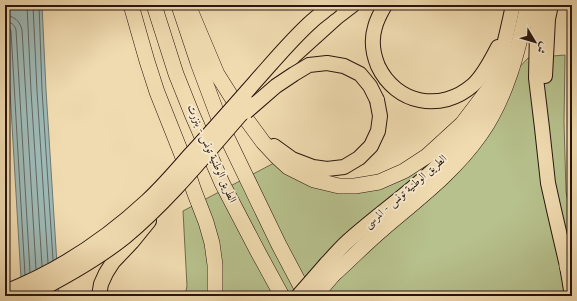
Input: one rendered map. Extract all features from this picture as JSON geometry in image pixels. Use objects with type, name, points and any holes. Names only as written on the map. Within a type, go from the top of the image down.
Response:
[{"type":"highway","points":[[131,5],[157,92],[182,155],[212,243],[215,265],[213,293]]},
{"type":"highway","name":"الطريق الوطنية تونس - بنزرت","points":[[154,5],[176,74],[222,183],[282,296]]},
{"type":"highway","name":"الطريق الوطنية تونس - بنزرت","points":[[178,5],[222,127],[272,232],[306,296]]},
{"type":"highway","points":[[188,5],[217,74],[241,112],[263,142],[276,156],[288,167],[314,180],[339,186],[355,186],[378,182],[404,171],[427,156],[462,124],[494,82]]},
{"type":"highway","points":[[5,292],[23,285],[64,264],[119,226],[148,200],[173,174],[286,47],[311,22],[332,5]]},
{"type":"highway","points":[[99,296],[101,284],[113,262],[132,242],[180,184],[295,55],[336,18],[353,5]]},
{"type":"highway","points":[[385,5],[374,28],[373,43],[375,58],[389,83],[408,97],[420,101],[447,100],[461,94],[473,85],[482,74],[508,31]]},
{"type":"highway","name":"الطريق الوطنية تونس - المرسى","points":[[298,296],[330,270],[346,242],[432,172],[453,150],[470,128],[484,104],[494,82],[508,31],[513,5]]},
{"type":"highway","points":[[315,296],[330,270],[415,203],[441,180],[462,158],[480,135],[492,116],[509,77],[528,5]]},
{"type":"highway","points":[[540,5],[537,30],[536,78],[548,182],[572,296]]},
{"type":"highway","points":[[542,128],[548,19],[551,5]]},
{"type":"highway","points":[[234,123],[276,86],[294,74],[309,65],[327,63],[344,66],[360,74],[370,86],[377,100],[380,116],[378,131],[371,146],[359,158],[344,167],[327,169],[313,167],[283,154],[252,127]]},
{"type":"highway","points":[[28,296],[54,284],[102,255],[125,237],[156,209],[180,184]]},
{"type":"highway","points":[[272,232],[322,296]]},
{"type":"highway","points":[[566,266],[572,281]]},
{"type":"green space","points":[[565,55],[564,122],[566,192],[572,219],[572,296],[185,296],[187,286],[183,211],[274,163],[335,191],[433,161],[528,58]]},
{"type":"water","points":[[5,5],[42,5],[59,296],[22,296]]}]
